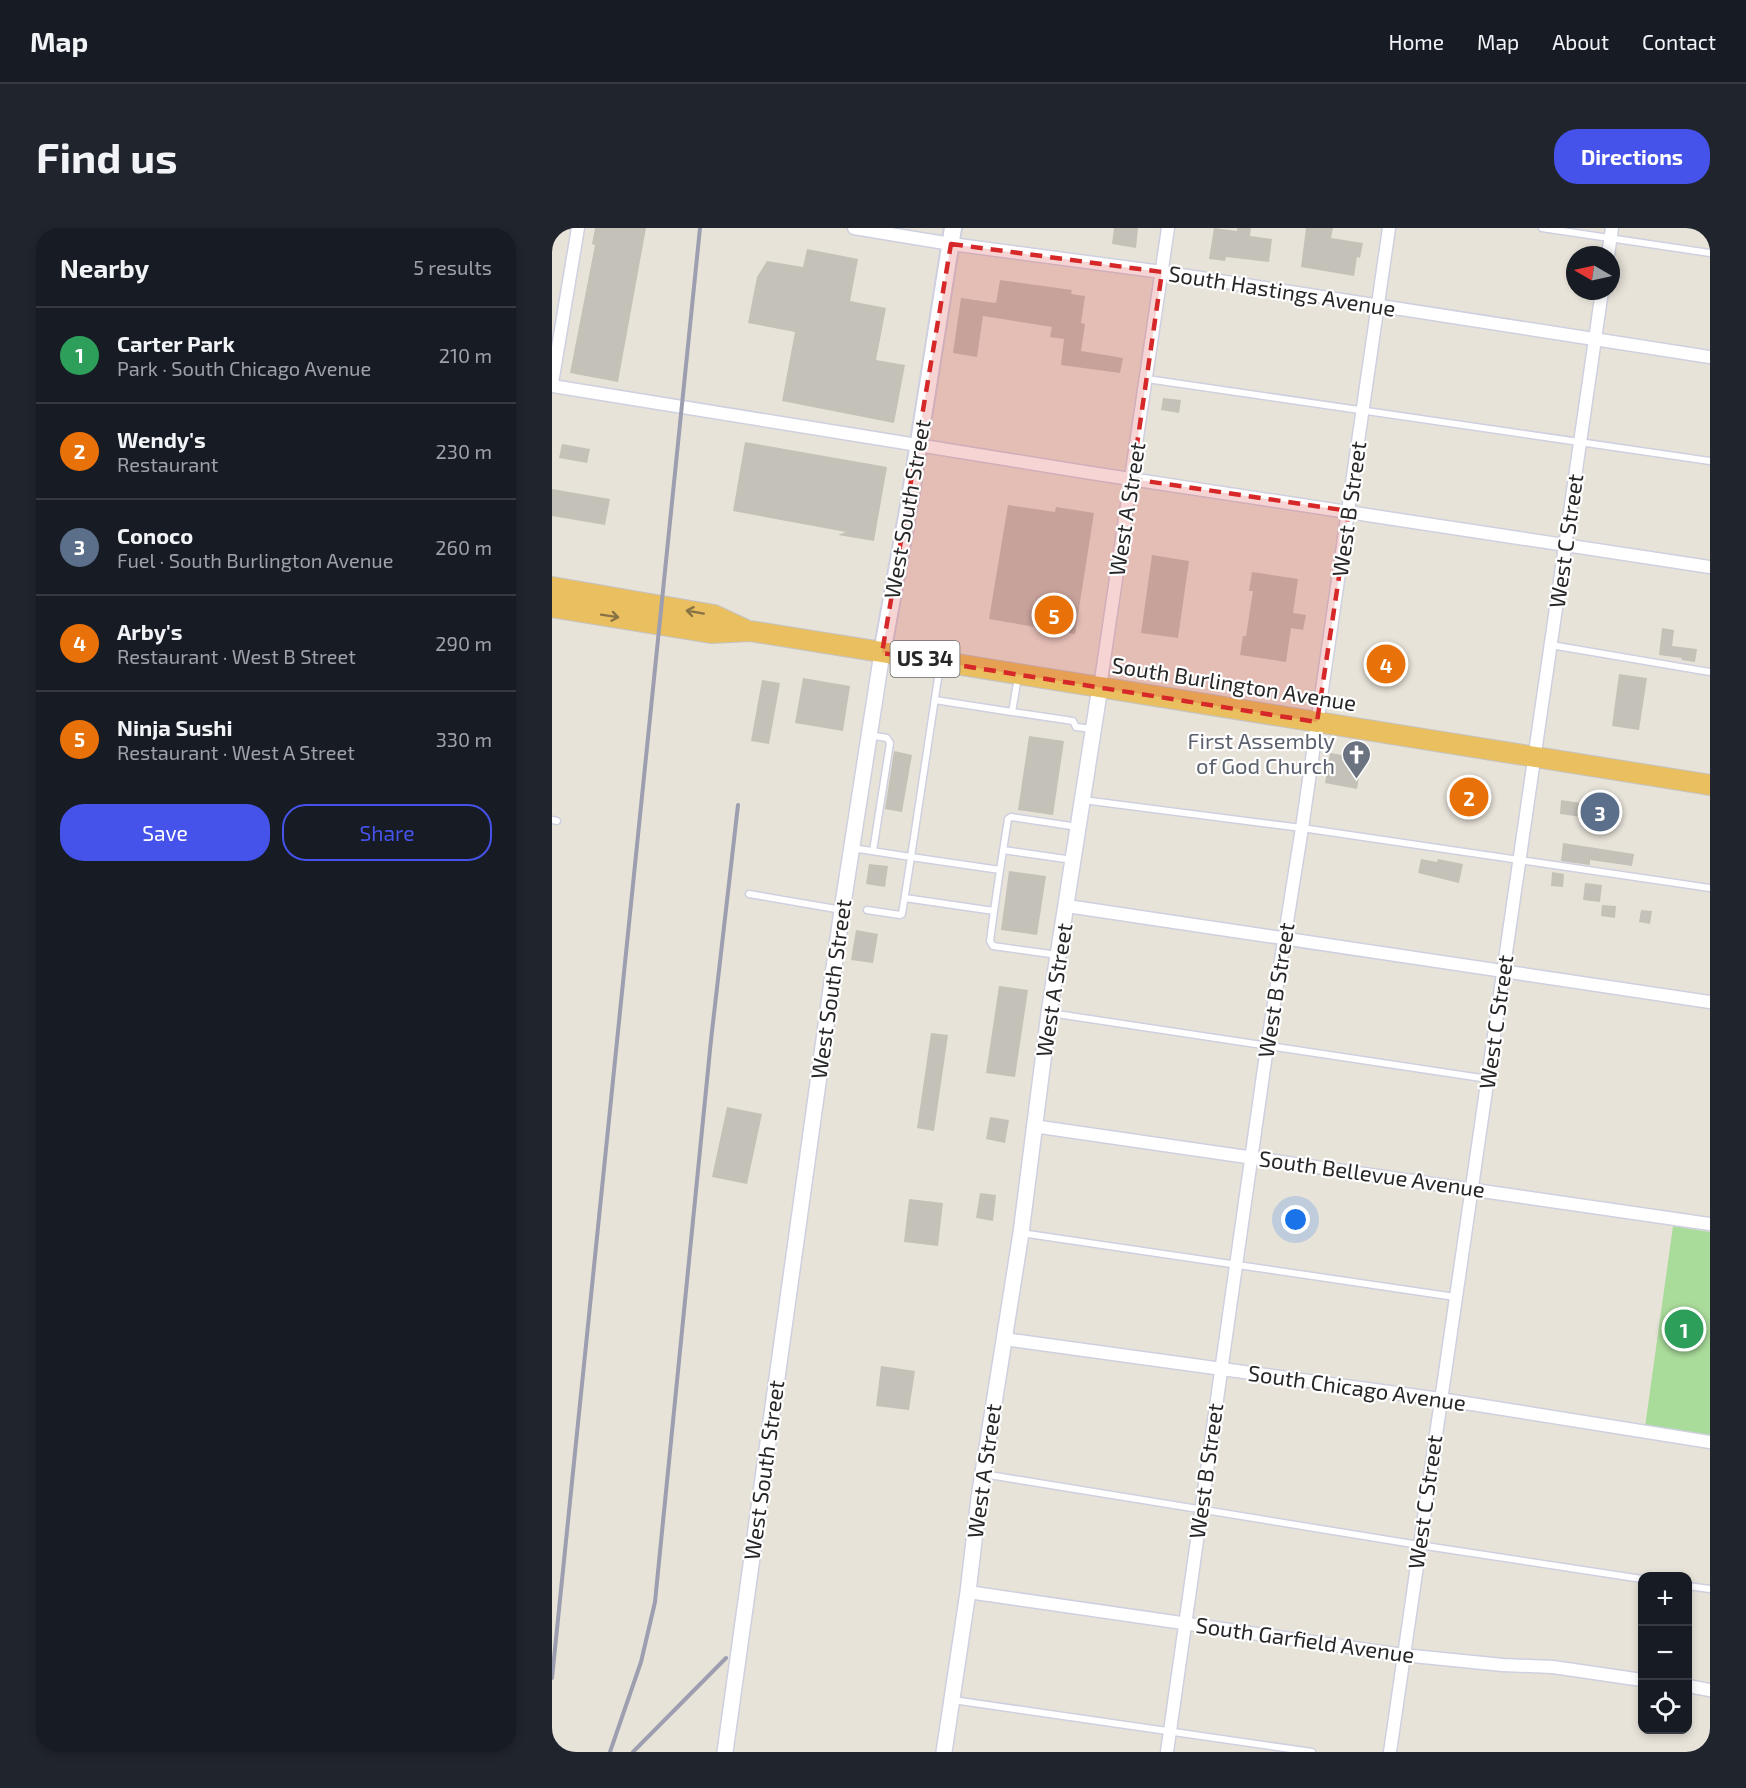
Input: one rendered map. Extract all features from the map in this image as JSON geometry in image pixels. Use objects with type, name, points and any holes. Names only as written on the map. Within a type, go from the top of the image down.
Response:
[{"type":"highway","name":"US 34","points":[[552,587],[714,615],[750,631]]},
{"type":"highway","name":"US 34","points":[[552,607],[711,633],[750,631]]},
{"type":"highway","name":"South Burlington Avenue","points":[[750,631],[1710,786]]},
{"type":"main road","name":"West South Street","points":[[882,653],[919,445],[952,236]]},
{"type":"street","points":[[578,228],[552,384],[682,408],[1710,567]]},
{"type":"street","name":"South Hastings Avenue","points":[[854,228],[952,236],[1162,272],[1710,357]]},
{"type":"street","name":"West A Street","points":[[944,1752],[983,1474],[1021,1233],[1049,1013],[1132,479],[1168,228]]},
{"type":"street","name":"West B Street","points":[[1167,1752],[1235,1264],[1302,828],[1389,228]]},
{"type":"street","name":"West C Street","points":[[1390,1752],[1601,300]]},
{"type":"street","name":"West South Street","points":[[724,1752],[842,910],[882,653]]},
{"type":"street","points":[[1067,906],[1710,1002]]},
{"type":"street","name":"South Bellevue Avenue","points":[[1033,1126],[1710,1224]]},
{"type":"street","name":"South Chicago Avenue","points":[[1004,1339],[1440,1399],[1710,1442]]},
{"type":"street","name":"South Garfield Avenue","points":[[968,1592],[1403,1655],[1503,1665],[1553,1667],[1638,1679]]},
{"type":"street","points":[[1692,1687],[1710,1690]]},
{"type":"lane","points":[[1542,228],[1611,233],[1710,253]]},
{"type":"lane","points":[[1147,380],[1710,461]]},
{"type":"lane","points":[[1551,645],[1710,672]]},
{"type":"lane","points":[[867,910],[902,914],[940,662]]},
{"type":"lane","points":[[1012,712],[1018,674]]},
{"type":"lane","points":[[935,700],[1073,721],[1076,727],[1094,729]]},
{"type":"lane","points":[[869,735],[887,738],[890,742],[873,852]]},
{"type":"lane","points":[[1083,800],[1302,828],[1710,888]]},
{"type":"lane","points":[[1059,956],[993,946],[990,941],[1003,850],[1008,819],[1011,817],[1079,828]]},
{"type":"lane","points":[[851,848],[1000,870]]},
{"type":"lane","points":[[1003,850],[1073,861]]},
{"type":"lane","points":[[748,894],[842,910]]},
{"type":"lane","points":[[905,898],[994,911]]},
{"type":"lane","points":[[1049,1013],[1488,1079]]},
{"type":"lane","points":[[1021,1233],[1455,1297]]},
{"type":"lane","points":[[983,1474],[1638,1578]]},
{"type":"lane","points":[[1692,1587],[1710,1590]]},
{"type":"lane","points":[[952,1700],[1312,1752]]},
{"type":"highlighted area","points":[[951,244],[1162,272],[1132,479],[1349,511],[1317,722],[882,653]]},
{"type":"green space","points":[[1673,1226],[1710,1232],[1710,1436],[1645,1427]]},
{"type":"building","points":[[595,228],[646,228],[618,382],[570,373],[595,245],[592,244]]},
{"type":"building","points":[[1114,228],[1138,228],[1136,248],[1112,244]]},
{"type":"building","points":[[1214,228],[1237,231],[1237,228],[1251,228],[1250,236],[1272,239],[1269,262],[1226,257],[1225,261],[1209,259]]},
{"type":"building","points":[[1306,228],[1333,228],[1331,238],[1363,243],[1360,258],[1357,257],[1354,276],[1301,267]]},
{"type":"building","points":[[807,249],[858,259],[850,301],[886,308],[876,360],[905,365],[894,423],[782,401],[795,332],[748,323],[757,277],[767,261],[803,267]]},
{"type":"building","points":[[1000,280],[1072,290],[1071,294],[1085,296],[1081,323],[1085,324],[1081,351],[1123,358],[1120,373],[1061,365],[1064,339],[1050,337],[1052,327],[983,316],[977,357],[953,353],[961,298],[996,303]]},
{"type":"building","points":[[1163,398],[1181,400],[1179,413],[1161,410]]},
{"type":"building","points":[[745,442],[887,467],[874,541],[838,535],[846,532],[733,511]]},
{"type":"building","points":[[562,444],[590,449],[587,463],[559,458]]},
{"type":"building","points":[[552,489],[610,499],[605,525],[552,516]]},
{"type":"building","points":[[1008,505],[1055,512],[1056,507],[1094,513],[1075,634],[989,619]]},
{"type":"building","points":[[1152,555],[1189,561],[1178,638],[1141,633]]},
{"type":"building","points":[[1252,572],[1298,579],[1293,613],[1306,615],[1303,630],[1291,628],[1286,662],[1240,655],[1243,636],[1246,636],[1253,591],[1249,591]]},
{"type":"building","points":[[1662,628],[1674,630],[1672,646],[1697,649],[1695,662],[1659,655]]},
{"type":"building","points":[[1619,674],[1647,678],[1639,730],[1612,726]]},
{"type":"building","points":[[803,678],[850,686],[843,731],[795,723]]},
{"type":"building","points":[[762,680],[780,683],[769,744],[751,741]]},
{"type":"building","points":[[1029,736],[1064,741],[1053,815],[1018,810]]},
{"type":"building","points":[[894,751],[912,755],[902,812],[885,809]]},
{"type":"building","points":[[1330,753],[1362,758],[1357,789],[1325,783]]},
{"type":"building","points":[[1561,800],[1614,808],[1612,821],[1560,814]]},
{"type":"building","points":[[1563,843],[1634,854],[1632,866],[1590,860],[1590,865],[1561,861]]},
{"type":"building","points":[[1421,859],[1437,862],[1438,859],[1463,864],[1459,883],[1418,873]]},
{"type":"building","points":[[869,864],[888,866],[885,887],[866,884]]},
{"type":"building","points":[[1009,871],[1046,876],[1037,935],[1001,930]]},
{"type":"building","points":[[1552,872],[1564,874],[1563,887],[1551,886]]},
{"type":"building","points":[[1585,883],[1602,885],[1600,902],[1583,900]]},
{"type":"building","points":[[1602,905],[1616,906],[1615,918],[1601,916]]},
{"type":"building","points":[[1641,910],[1652,911],[1650,924],[1639,922]]},
{"type":"building","points":[[856,930],[878,934],[873,963],[851,960]]},
{"type":"building","points":[[999,986],[1028,990],[1015,1077],[986,1073]]},
{"type":"building","points":[[931,1033],[948,1035],[934,1131],[917,1128]]},
{"type":"building","points":[[727,1107],[762,1114],[747,1184],[712,1177]]},
{"type":"building","points":[[990,1117],[1009,1120],[1005,1143],[986,1139]]},
{"type":"building","points":[[980,1193],[996,1195],[993,1221],[976,1218]]},
{"type":"building","points":[[909,1199],[943,1203],[938,1246],[904,1242]]},
{"type":"building","points":[[881,1366],[915,1371],[909,1410],[876,1406]]},
{"type":"railway","points":[[552,1678],[700,228]]},
{"type":"railway","points":[[610,1752],[641,1662],[655,1602],[711,1040],[738,805]]},
{"type":"railway","points":[[633,1752],[726,1658]]},
{"type":"place","name":"Ninja Sushi","points":[[1054,615]]},
{"type":"place","name":"Arby's","points":[[1386,664]]},
{"type":"place","name":"First Assembly of God Church","points":[[1356,780]]},
{"type":"place","name":"Wendy's","points":[[1469,797]]},
{"type":"place","name":"Conoco","points":[[1600,812]]},
{"type":"place","name":"Carter Park","points":[[1684,1329]]}]
